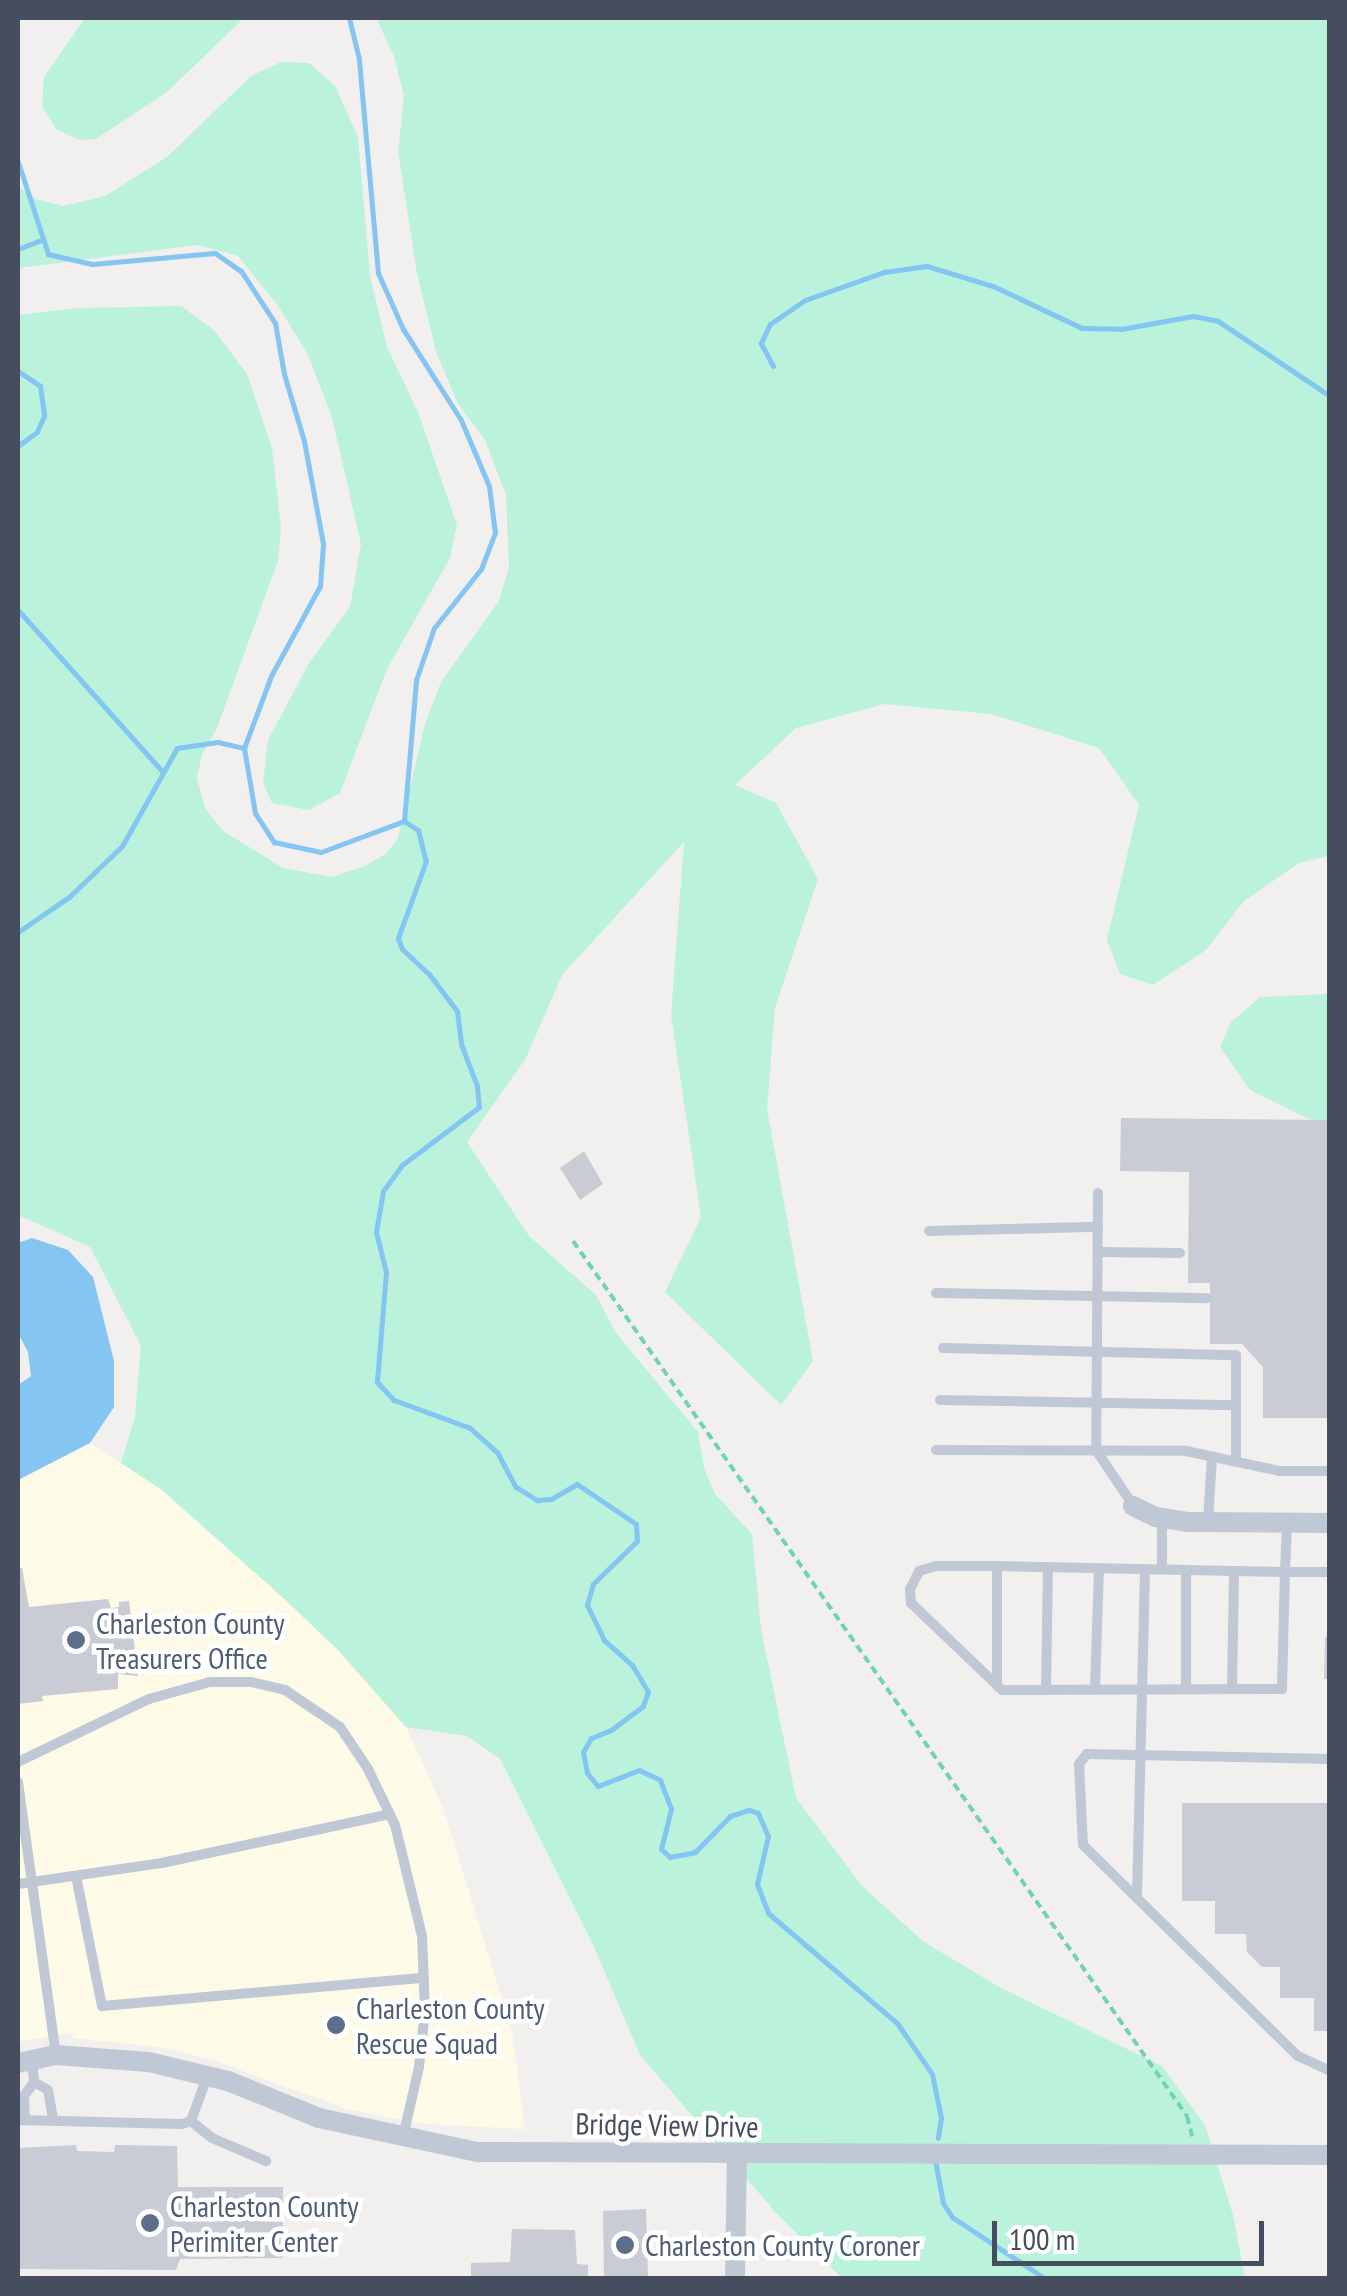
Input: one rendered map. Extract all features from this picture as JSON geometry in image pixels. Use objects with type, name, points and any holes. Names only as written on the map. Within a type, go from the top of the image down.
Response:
[{"type":"street","points":[[1134,1506],[1162,1518],[1330,1524]]},
{"type":"street","name":"Bridge View Drive","points":[[28,2068],[56,2054],[149,2062],[208,2076],[320,2118],[478,2152],[737,2156],[1330,2155]]},
{"type":"street","points":[[735,2278],[737,2156]]},
{"type":"lane","points":[[1098,1193],[1096,1450],[1134,1506]]},
{"type":"lane","points":[[929,1231],[1098,1227]]},
{"type":"lane","points":[[1098,1252],[1180,1253]]},
{"type":"lane","points":[[936,1293],[1208,1298]]},
{"type":"lane","points":[[944,1348],[1236,1355],[1236,1462]]},
{"type":"lane","points":[[940,1400],[1236,1405]]},
{"type":"lane","points":[[936,1450],[1186,1451],[1279,1472],[1330,1471]]},
{"type":"lane","points":[[1208,1522],[1212,1456]]},
{"type":"lane","points":[[1162,1518],[1162,1570]]},
{"type":"lane","points":[[1287,1523],[1285,1572],[1282,1688],[1002,1690],[911,1604],[910,1588],[919,1571],[938,1566],[998,1566],[1048,1568],[1099,1568],[1162,1570],[1234,1570],[1285,1572],[1330,1572]]},
{"type":"lane","points":[[997,1686],[998,1566]]},
{"type":"lane","points":[[1046,1690],[1048,1568]]},
{"type":"lane","points":[[1096,1689],[1099,1568]]},
{"type":"lane","points":[[1136,1898],[1145,1569]]},
{"type":"lane","points":[[1186,1570],[1186,1689]]},
{"type":"lane","points":[[1232,1689],[1234,1570]]},
{"type":"lane","points":[[18,1762],[174,1689],[210,1682],[251,1682],[299,1698],[340,1727],[368,1769],[390,1814],[422,1936],[419,2067],[402,2138]]},
{"type":"lane","points":[[1330,1759],[1087,1754],[1079,1764],[1083,1845],[1298,2056],[1330,2072]]},
{"type":"lane","points":[[18,1782],[56,2054]]},
{"type":"lane","points":[[18,1884],[287,1839],[390,1814]]},
{"type":"lane","points":[[76,1876],[102,2006],[424,1978]]},
{"type":"lane","points":[[28,2068],[48,2090],[53,2118]]},
{"type":"lane","points":[[28,2068],[21,2119],[172,2124],[191,2121],[212,2138],[266,2161]]},
{"type":"lane","points":[[191,2121],[208,2076]]},
{"type":"path","points":[[573,1240],[1188,2116],[1192,2156]]},
{"type":"shaded area","points":[[90,1443],[162,1490],[280,1595],[338,1650],[406,1727],[443,1807],[512,2032],[525,2129],[425,2124],[347,2109],[215,2061],[166,2048],[73,2038],[72,2032],[18,2042],[18,1480]]},
{"type":"green space","points":[[85,18],[244,18],[167,92],[96,139],[80,140],[56,129],[42,106],[44,77]]},
{"type":"green space","points":[[376,18],[1329,18],[1329,856],[1299,863],[1244,901],[1206,950],[1153,985],[1120,974],[1107,940],[1139,805],[1099,748],[991,714],[884,704],[796,728],[735,785],[776,803],[818,879],[775,1008],[767,1109],[813,1361],[781,1405],[665,1292],[701,1217],[671,1015],[684,842],[562,975],[526,1058],[467,1142],[529,1236],[596,1295],[616,1333],[698,1432],[705,1471],[715,1494],[752,1534],[761,1629],[796,1798],[862,1886],[924,1942],[1001,1988],[1162,2066],[1205,2125],[1233,2215],[1245,2278],[842,2278],[777,2214],[640,2055],[595,1949],[500,1759],[467,1736],[406,1727],[338,1650],[280,1595],[162,1490],[121,1463],[135,1417],[141,1346],[90,1247],[18,1215],[18,315],[78,308],[181,306],[214,330],[247,374],[272,448],[281,528],[278,561],[217,728],[202,754],[197,778],[205,808],[223,831],[283,868],[332,877],[386,854],[398,838],[425,724],[441,682],[499,601],[509,567],[506,495],[485,440],[458,404],[436,352],[417,273],[398,152],[404,96],[394,56]]},
{"type":"green space","points":[[281,62],[309,63],[335,86],[358,137],[370,276],[387,347],[418,412],[457,525],[450,558],[387,669],[340,793],[309,810],[272,803],[263,783],[268,740],[309,663],[350,607],[361,544],[332,417],[308,355],[279,307],[238,256],[198,245],[18,268],[18,186],[36,199],[63,206],[105,196],[167,157],[251,76]]},
{"type":"green space","points":[[1329,994],[1329,1129],[1250,1090],[1220,1047],[1231,1022],[1260,997]]},
{"type":"water","points":[[32,1238],[68,1250],[93,1277],[114,1361],[114,1407],[90,1443],[18,1480],[18,1385],[31,1376],[28,1352],[18,1333],[18,1243]]},
{"type":"building","points":[[1121,1118],[1330,1120],[1330,1418],[1263,1418],[1263,1367],[1242,1344],[1210,1344],[1210,1283],[1188,1283],[1189,1172],[1120,1171]]},
{"type":"building","points":[[584,1151],[603,1184],[580,1200],[560,1168]]},
{"type":"building","name":"Charleston County Treasurers Office","points":[[22,1568],[29,1607],[108,1599],[111,1608],[129,1601],[138,1676],[118,1674],[118,1689],[42,1696],[43,1701],[18,1704],[18,1569]]},
{"type":"building","points":[[1330,1633],[1330,1679],[1324,1679],[1325,1638]]},
{"type":"building","points":[[1182,1803],[1330,1803],[1330,2031],[1314,2031],[1314,1998],[1280,1998],[1280,1967],[1262,1967],[1247,1952],[1246,1934],[1215,1934],[1215,1901],[1182,1901]]},
{"type":"building","name":"Charleston County Perimiter Center","points":[[76,2145],[77,2151],[114,2152],[115,2145],[177,2146],[178,2187],[283,2187],[283,2258],[180,2259],[176,2270],[18,2269],[18,2148]]},
{"type":"building","name":"Charleston County Coroner","points":[[646,2209],[648,2278],[604,2278],[603,2211]]},
{"type":"building","points":[[512,2229],[575,2230],[577,2264],[588,2265],[588,2278],[471,2278],[471,2263],[510,2262]]},
{"type":"waterway","points":[[18,932],[69,897],[122,846],[177,748],[218,742],[244,748],[255,813],[274,842],[321,852],[404,821],[416,680],[434,628],[481,569],[495,533],[489,486],[461,420],[403,329],[378,273],[359,59],[349,18]]},
{"type":"waterway","points":[[18,162],[48,254],[92,264],[215,253],[241,271],[275,323],[284,374],[304,441],[323,544],[320,586],[271,676],[244,748]]},
{"type":"waterway","points":[[18,249],[42,240]]},
{"type":"waterway","points":[[773,366],[761,343],[770,324],[805,300],[884,272],[927,266],[993,286],[1082,328],[1121,329],[1193,316],[1218,321],[1330,396]]},
{"type":"waterway","points":[[18,371],[40,386],[44,416],[37,432],[18,446]]},
{"type":"waterway","points":[[18,610],[162,771]]},
{"type":"waterway","points":[[404,821],[418,830],[426,861],[398,938],[402,949],[429,974],[457,1011],[461,1044],[477,1086],[479,1107],[402,1165],[383,1191],[376,1232],[386,1272],[377,1382],[394,1400],[470,1428],[497,1452],[516,1487],[537,1500],[551,1499],[577,1484],[636,1524],[637,1541],[593,1584],[587,1605],[604,1640],[632,1665],[648,1692],[643,1706],[611,1730],[591,1738],[583,1752],[587,1773],[598,1786],[639,1770],[660,1780],[671,1809],[661,1849],[670,1857],[695,1852],[730,1816],[749,1810],[758,1813],[768,1836],[757,1884],[768,1913],[897,2023],[932,2074],[941,2118],[938,2138]]},
{"type":"waterway","points":[[935,2160],[943,2203],[952,2217],[1044,2278]]},
{"type":"place","name":"Charleston County Treasurers Office","points":[[76,1640]]},
{"type":"place","name":"Charleston County Rescue Squad","points":[[336,2025]]},
{"type":"place","name":"Charleston County Perimiter Center","points":[[150,2223]]},
{"type":"place","name":"Charleston County Coroner","points":[[625,2245]]}]
